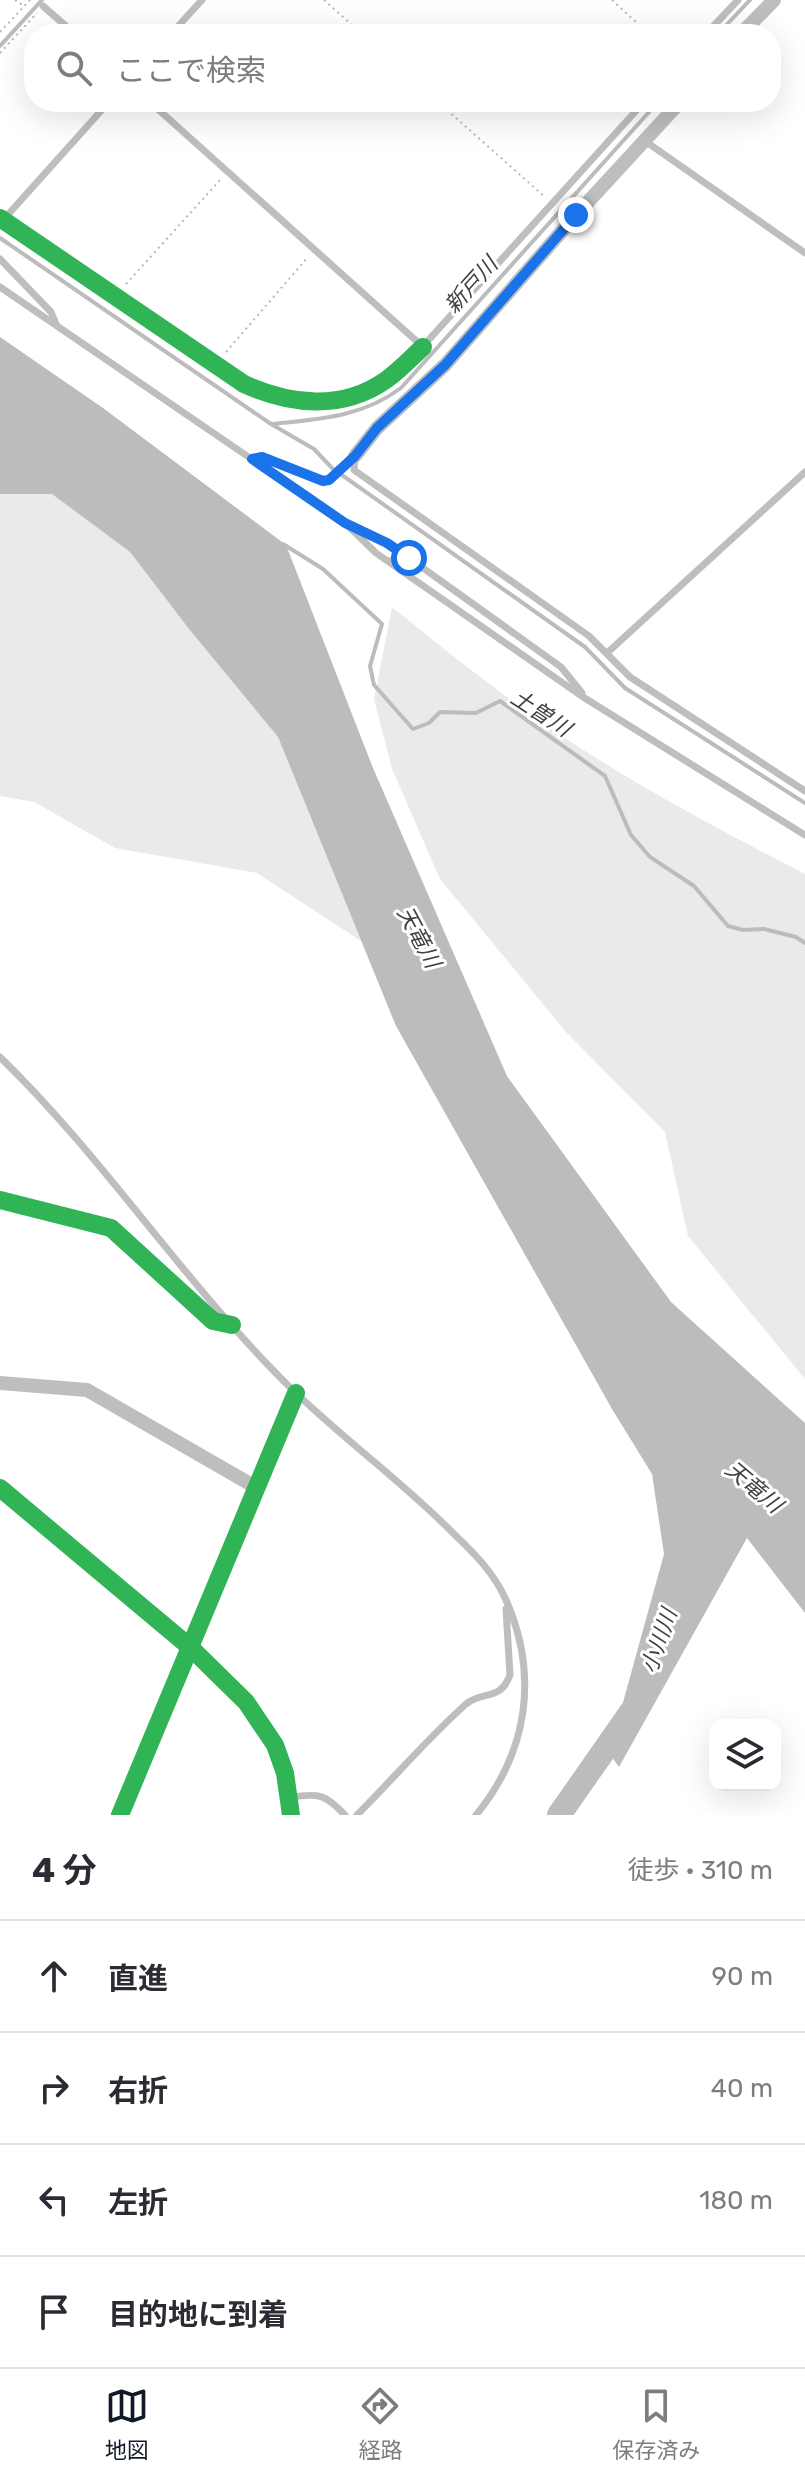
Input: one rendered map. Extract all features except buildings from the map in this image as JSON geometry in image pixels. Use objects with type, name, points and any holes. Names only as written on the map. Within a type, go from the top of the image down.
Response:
[{"type":"street","points":[[751,24],[774,0]]},
{"type":"street","points":[[349,461],[377,428],[445,365],[671,112]]},
{"type":"street","points":[[1,220],[257,391],[308,404],[355,395],[383,382],[425,348]]},
{"type":"street","points":[[0,1200],[111,1228],[213,1321],[232,1325]]},
{"type":"street","points":[[0,1383],[87,1390],[257,1488]]},
{"type":"street","points":[[120,1815],[296,1393]]},
{"type":"street","points":[[0,1488],[191,1648],[246,1702],[275,1745],[291,1806]]},
{"type":"lane","points":[[180,24],[202,0]]},
{"type":"lane","points":[[715,24],[738,0]]},
{"type":"lane","points":[[43,6],[64,24]]},
{"type":"lane","points":[[1,220],[100,112]]},
{"type":"lane","points":[[161,112],[425,348],[635,112]]},
{"type":"lane","points":[[645,141],[805,253]]},
{"type":"lane","points":[[0,259],[51,312],[56,325]]},
{"type":"lane","points":[[0,287],[345,523],[389,561],[589,701],[805,835]]},
{"type":"lane","points":[[252,459],[262,457],[323,481],[331,478],[349,461],[354,470],[589,636],[630,677],[805,791]]},
{"type":"lane","points":[[607,653],[805,472]]},
{"type":"lane","points":[[345,523],[387,543],[561,667],[589,701]]},
{"type":"lane","points":[[389,561],[409,558]]},
{"type":"lane","points":[[0,1057],[36,1093],[232,1325],[296,1393],[430,1509],[484,1564],[507,1601],[518,1631],[526,1669],[526,1697],[521,1726],[508,1765],[476,1815]]},
{"type":"lane","points":[[357,1815],[469,1701],[500,1692],[507,1684],[510,1675],[507,1601]]},
{"type":"lane","points":[[291,1806],[322,1795],[345,1815]]},
{"type":"path","points":[[15,0],[24,6]]},
{"type":"path","points":[[0,32],[30,0]]},
{"type":"path","points":[[324,0],[351,24]]},
{"type":"path","points":[[612,0],[638,24]]},
{"type":"path","points":[[27,24],[43,6]]},
{"type":"path","points":[[0,53],[24,27]]},
{"type":"path","points":[[449,112],[553,204]]},
{"type":"path","points":[[115,296],[227,172]]},
{"type":"path","points":[[212,362],[229,349],[314,250]]},
{"type":"shaded area","points":[[0,494],[52,494],[130,552],[278,737],[361,941],[257,873],[115,848],[34,802],[0,796]]},
{"type":"shaded area","points":[[392,607],[540,721],[591,755],[805,874],[805,1379],[688,1236],[665,1132],[566,1032],[440,879],[392,769],[374,699]]},
{"type":"water","name":"天竜川","points":[[0,337],[103,408],[286,545],[373,768],[507,1076],[671,1302],[805,1423],[805,1613],[747,1538],[619,1767],[609,1753],[664,1554],[652,1474],[612,1409],[396,1026],[278,737],[130,552],[52,494],[0,494]]},
{"type":"waterway","points":[[0,46],[42,0]]},
{"type":"waterway","name":"新戸川","points":[[727,24],[750,0]]},
{"type":"waterway","name":"新戸川","points":[[273,424],[356,411],[401,388],[649,112]]},
{"type":"waterway","points":[[0,238],[271,424],[314,449],[332,468],[585,647],[625,688],[805,803]]},
{"type":"waterway","name":"土曽川","points":[[283,544],[323,569],[382,624],[370,666],[374,685],[413,729],[429,723],[440,712],[476,713],[500,701],[605,776],[631,835],[650,857],[694,886],[728,926],[743,930],[764,929],[796,937],[805,943]]},
{"type":"waterway","name":"小川川","points":[[559,1815],[631,1712]]},
{"type":"traffic: fast","points":[[0,218],[244,384],[279,397],[316,402],[352,397],[386,380],[423,347]]},
{"type":"traffic: fast","points":[[0,1200],[111,1228],[213,1321],[232,1325]]},
{"type":"traffic: fast","points":[[120,1815],[296,1393]]},
{"type":"traffic: fast","points":[[0,1488],[191,1648],[246,1702],[275,1745],[285,1773],[291,1815]]},
{"type":"route","points":[[409,558],[387,543],[345,523],[252,459],[262,457],[323,481],[329,480],[355,456],[377,428],[445,365],[576,215]]}]
